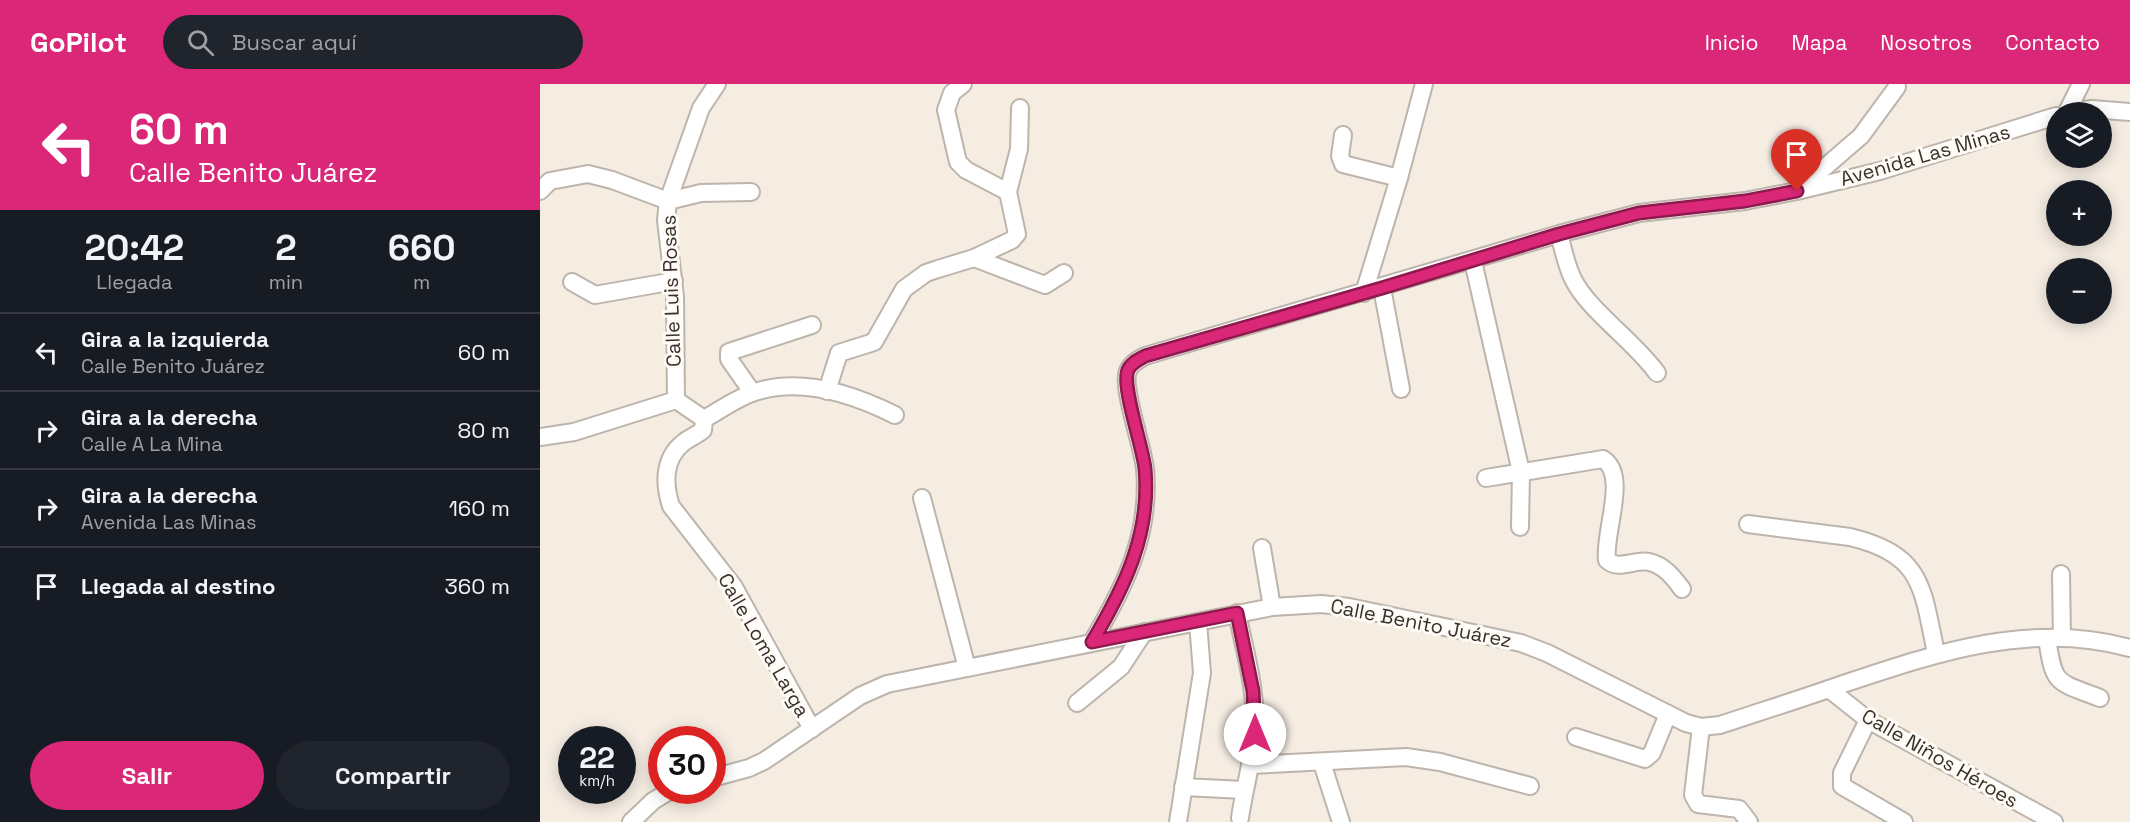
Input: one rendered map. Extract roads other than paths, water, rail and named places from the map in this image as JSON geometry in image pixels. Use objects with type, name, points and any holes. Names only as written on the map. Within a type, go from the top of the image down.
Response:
[{"type":"street","name":"Calle Luis Rosas","points":[[676,400],[674,281],[666,220],[668,201],[701,108],[717,84]]},
{"type":"street","points":[[963,84],[952,93],[946,110],[958,162],[966,170],[1008,192]]},
{"type":"street","points":[[1364,293],[1400,178],[1424,84]]},
{"type":"street","points":[[2072,102],[2081,84]]},
{"type":"street","points":[[1797,191],[1862,136],[1897,87]]},
{"type":"street","points":[[827,391],[839,353],[874,342],[904,289],[926,273],[975,258],[1015,238],[1017,230],[1008,192],[1019,149],[1020,108]]},
{"type":"street","points":[[2112,111],[2130,112]]},
{"type":"street","name":"Avenida Las Minas","points":[[1092,642],[1121,593],[1142,531],[1145,470],[1140,438],[1125,384],[1127,372],[1133,362],[1145,356],[1559,234],[1639,213],[1745,201],[1797,191],[1880,171],[2046,119]]},
{"type":"street","points":[[1343,135],[1340,156],[1343,164],[1400,178]]},
{"type":"street","points":[[540,191],[550,180],[588,174],[612,180],[668,201],[701,193],[751,192]]},
{"type":"street","points":[[1559,234],[1572,278],[1582,293],[1632,342],[1657,373]]},
{"type":"street","points":[[975,258],[1045,285],[1064,273]]},
{"type":"street","points":[[1473,261],[1521,472],[1520,527]]},
{"type":"street","points":[[572,282],[595,295],[674,281]]},
{"type":"street","points":[[1382,288],[1401,390]]},
{"type":"street","points":[[753,393],[729,359],[729,352],[812,325]]},
{"type":"street","points":[[540,437],[574,432],[676,400],[704,419],[753,393],[801,387],[827,391],[870,403],[895,415]]},
{"type":"street","name":"Calle Loma Larga","points":[[704,419],[703,430],[683,443],[669,464],[666,491],[671,506],[734,587],[812,729]]},
{"type":"street","points":[[1486,478],[1597,458],[1608,462],[1614,483],[1614,497],[1607,560],[1617,565],[1648,562],[1661,567],[1682,589]]},
{"type":"street","points":[[922,498],[966,668]]},
{"type":"street","points":[[1748,524],[1850,537],[1866,541],[1900,558],[1912,568],[1919,580],[1936,653]]},
{"type":"street","points":[[1262,548],[1272,607]]},
{"type":"street","points":[[2061,573],[2052,670],[2059,681],[2100,698]]},
{"type":"street","name":"Calle Benito Juárez","points":[[726,774],[764,761],[873,689],[1237,613],[1272,607],[1321,604],[1348,607],[1521,643],[1547,653],[1668,714],[1701,727]]},
{"type":"street","points":[[1237,613],[1255,712],[1252,765],[1244,790],[1240,818]]},
{"type":"street","points":[[1178,822],[1202,674],[1198,622]]},
{"type":"street","points":[[1077,703],[1121,667],[1144,632]]},
{"type":"street","points":[[1749,822],[1739,809],[1698,804],[1693,795],[1701,727],[1720,725],[1936,653],[1994,642],[2055,638],[2130,648]]},
{"type":"street","name":"Calle Niños Héroes","points":[[1829,689],[1868,720],[2054,822]]},
{"type":"street","points":[[1576,737],[1645,759],[1652,753],[1668,714]]},
{"type":"street","points":[[1868,720],[1842,774],[1842,786],[1904,822]]},
{"type":"street","points":[[1252,765],[1406,757],[1440,762],[1530,786]]},
{"type":"street","points":[[1322,763],[1341,822]]},
{"type":"street","points":[[1183,787],[1244,790]]},
{"type":"street","points":[[631,822],[649,804]]}]
